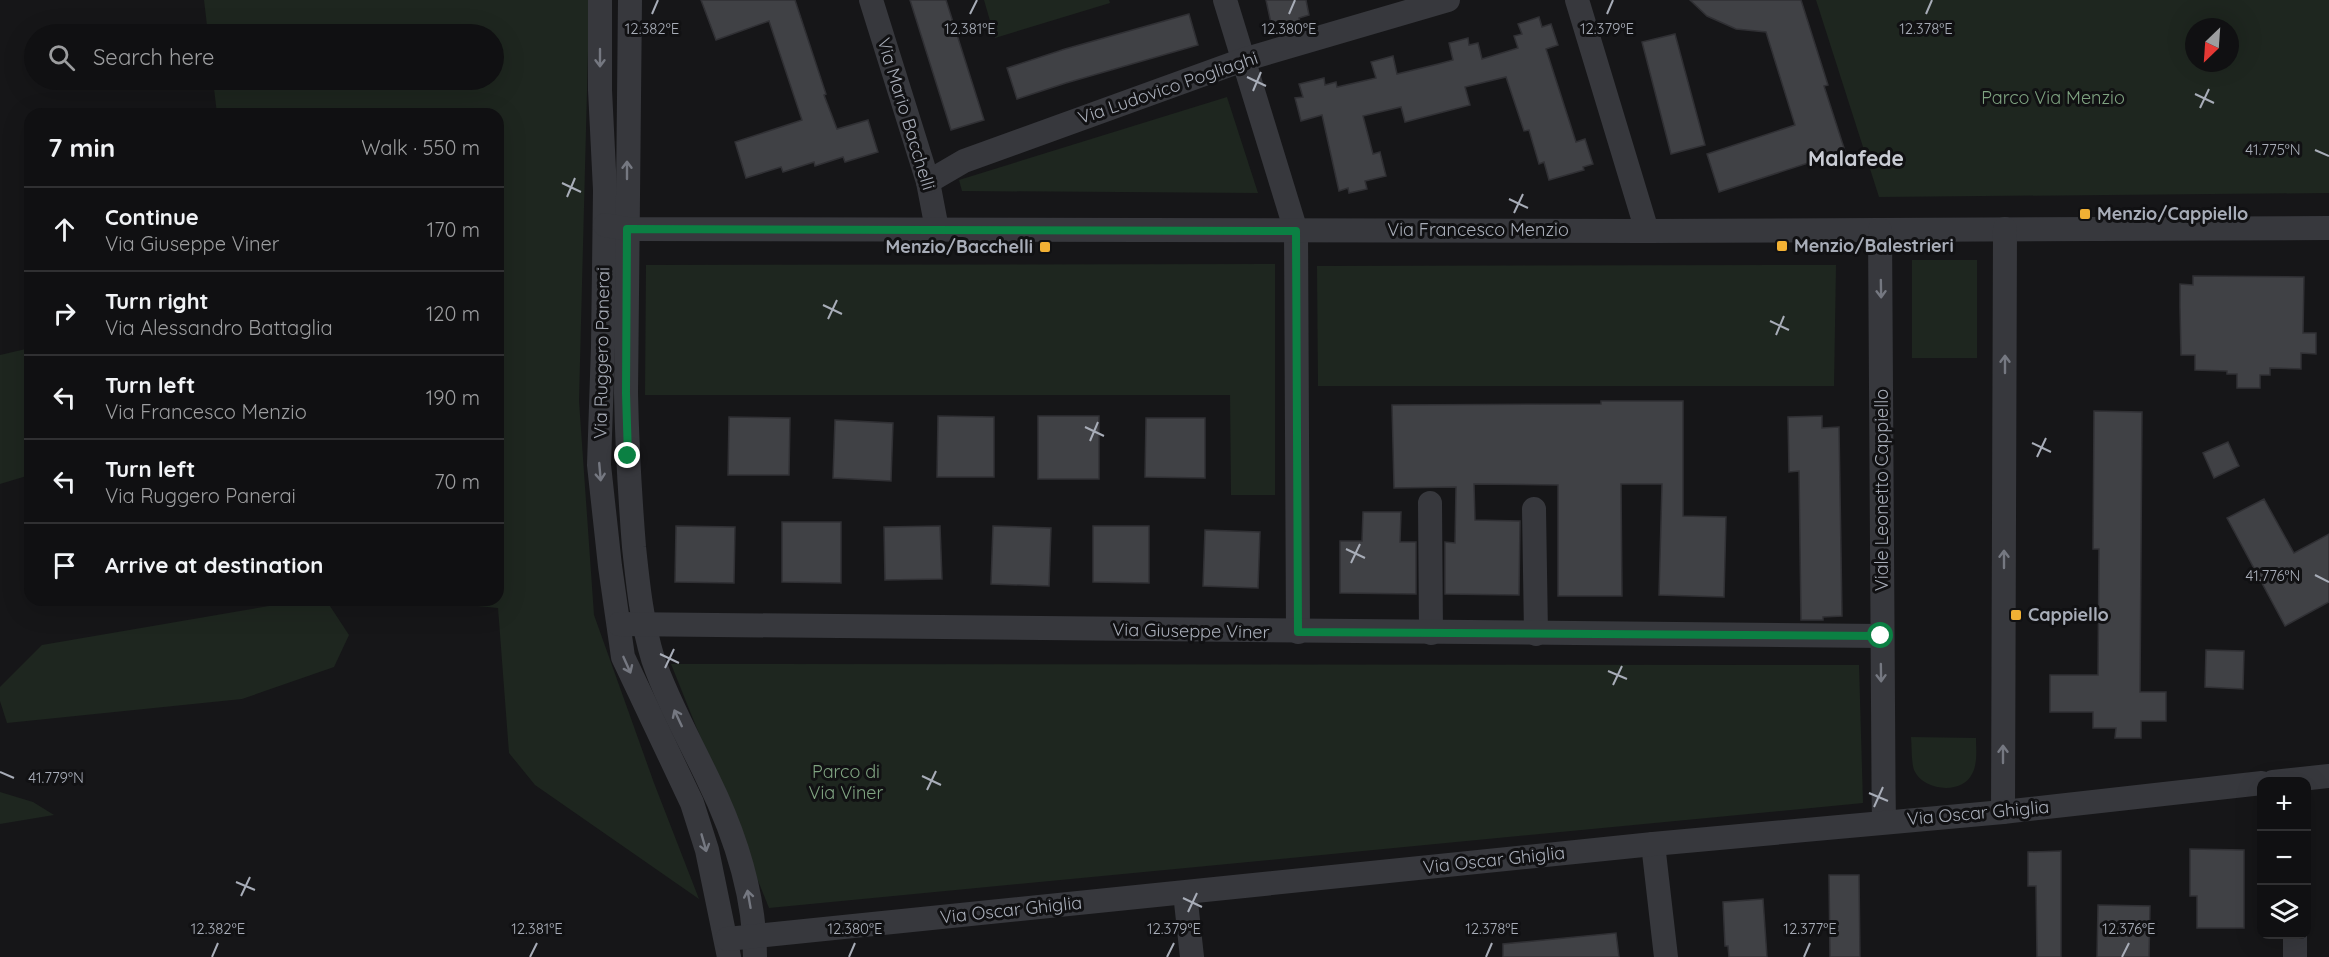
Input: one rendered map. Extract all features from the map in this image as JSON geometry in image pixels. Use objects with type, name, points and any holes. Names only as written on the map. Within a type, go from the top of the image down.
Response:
[{"type":"street","name":"Via Ruggero Panerai","points":[[600,0],[600,90],[616,227],[628,456],[638,582],[644,624],[654,660],[669,698],[733,837],[746,884],[755,946]]},
{"type":"street","name":"Via Ruggero Panerai","points":[[630,0],[599,465],[623,657],[692,802],[707,850],[728,948]]},
{"type":"street","name":"Via Mario Bacchelli","points":[[871,0],[928,182],[937,229]]},
{"type":"street","points":[[1225,0],[1296,231],[1298,632]]},
{"type":"street","name":"Via Ludovico Pogliaghi","points":[[928,182],[964,161],[1243,60],[1448,0]]},
{"type":"street","points":[[1577,0],[1647,231]]},
{"type":"street","name":"Via Francesco Menzio","points":[[616,227],[1296,231],[2329,228]]},
{"type":"street","points":[[2003,812],[2005,229]]},
{"type":"street","name":"Viale Leonetto Cappiello","points":[[1880,230],[1883,402],[1881,636],[1884,822]]},
{"type":"street","points":[[1430,502],[1431,633]]},
{"type":"street","points":[[1534,510],[1536,634]]},
{"type":"street","points":[[619,624],[644,624]]},
{"type":"street","name":"Via Giuseppe Viner","points":[[644,624],[1881,636]]},
{"type":"street","points":[[2311,778],[2329,776]]},
{"type":"street","name":"Via Oscar Ghiglia","points":[[728,948],[1185,893],[1653,844],[2003,812],[2257,784]]},
{"type":"street","points":[[1653,844],[1666,957]]},
{"type":"street","points":[[1185,893],[1192,957]]},
{"type":"street","points":[[2295,939],[2295,957]]},
{"type":"green space","points":[[204,0],[588,0],[579,401],[594,615],[654,783],[699,899],[535,785],[509,753],[498,608],[477,606],[504,606],[504,108],[216,108],[214,90],[504,90],[504,24],[207,24]]},
{"type":"green space","points":[[984,0],[1109,0],[1110,3],[995,38]]},
{"type":"green space","name":"Parco Via Menzio","points":[[1816,0],[2329,0],[2329,193],[1879,197]]},
{"type":"green space","points":[[1227,97],[1258,193],[962,191],[959,180]]},
{"type":"green space","points":[[1912,260],[1977,260],[1977,358],[1912,358]]},
{"type":"green space","points":[[1275,264],[1275,495],[1231,495],[1230,395],[645,395],[646,265]]},
{"type":"green space","points":[[1836,265],[1834,386],[1318,386],[1317,266]]},
{"type":"green space","points":[[24,349],[24,477],[0,484],[0,355]]},
{"type":"green space","points":[[269,606],[330,606],[349,635],[334,667],[242,699],[7,723],[0,701],[0,687],[42,645]]},
{"type":"green space","name":"Parco di Via Viner","points":[[671,664],[1859,665],[1863,803],[769,908]]},
{"type":"green space","points":[[1911,737],[1976,738],[1976,761],[1972,774],[1967,781],[1952,788],[1934,786],[1925,782],[1914,770]]},
{"type":"green space","points":[[0,792],[33,802],[54,815],[0,824]]},
{"type":"building","points":[[701,0],[795,0],[826,94],[824,95],[837,129],[868,120],[878,152],[845,162],[843,157],[815,166],[814,162],[783,172],[781,167],[746,178],[735,142],[802,120],[769,21],[716,40]]},
{"type":"building","points":[[910,0],[946,0],[984,120],[951,130]]},
{"type":"building","points":[[1266,0],[1306,0],[1309,15],[1299,18],[1301,27],[1283,32],[1281,21],[1271,23]]},
{"type":"building","points":[[1690,0],[1801,0],[1828,85],[1824,86],[1845,151],[1719,192],[1707,154],[1795,125],[1766,32],[1736,29],[1707,16]]},
{"type":"building","points":[[1189,14],[1198,45],[1017,99],[1007,68]]},
{"type":"building","points":[[1539,17],[1542,27],[1551,24],[1558,45],[1546,49],[1576,142],[1585,139],[1593,164],[1583,167],[1584,170],[1549,180],[1544,162],[1539,164],[1529,130],[1524,131],[1506,77],[1465,87],[1470,105],[1405,122],[1401,107],[1363,116],[1373,154],[1380,152],[1386,176],[1365,181],[1367,189],[1349,193],[1348,188],[1339,191],[1322,115],[1301,121],[1295,98],[1303,97],[1299,84],[1324,78],[1325,85],[1336,82],[1337,87],[1376,78],[1371,62],[1393,56],[1397,74],[1453,60],[1449,43],[1468,38],[1469,45],[1478,43],[1482,59],[1518,48],[1514,36],[1522,34],[1518,24]]},
{"type":"building","points":[[1675,34],[1705,145],[1671,154],[1642,42]]},
{"type":"building","points":[[2193,276],[2304,277],[2303,333],[2316,333],[2316,354],[2301,353],[2301,369],[2270,368],[2270,375],[2260,375],[2260,388],[2237,388],[2237,374],[2227,374],[2227,371],[2195,370],[2195,355],[2181,355],[2180,308],[2180,284],[2193,285]]},
{"type":"building","points":[[1601,401],[1683,401],[1683,516],[1726,517],[1724,597],[1659,595],[1662,484],[1621,484],[1622,596],[1558,596],[1558,485],[1474,484],[1475,520],[1520,521],[1519,595],[1445,594],[1445,542],[1455,543],[1456,487],[1394,488],[1392,405],[1601,404]]},
{"type":"building","points":[[2094,411],[2142,412],[2140,692],[2166,692],[2166,721],[2141,721],[2141,738],[2115,738],[2116,728],[2093,728],[2093,712],[2050,712],[2050,675],[2098,675],[2099,549],[2093,549]]},
{"type":"building","points":[[938,416],[994,417],[994,477],[937,477]]},
{"type":"building","points":[[1038,416],[1099,416],[1099,479],[1038,479]]},
{"type":"building","points":[[1822,416],[1822,428],[1839,427],[1842,616],[1823,617],[1823,620],[1801,620],[1799,471],[1789,472],[1788,417]]},
{"type":"building","points":[[729,417],[790,418],[789,475],[728,475]]},
{"type":"building","points":[[1146,418],[1205,418],[1205,478],[1145,477]]},
{"type":"building","points":[[835,420],[893,423],[891,481],[833,478]]},
{"type":"building","points":[[2228,442],[2239,466],[2214,478],[2203,453]]},
{"type":"building","points":[[2264,499],[2294,553],[2329,534],[2329,602],[2285,626],[2227,518]]},
{"type":"building","points":[[1363,512],[1401,512],[1400,542],[1416,542],[1416,594],[1340,593],[1340,541],[1362,541]]},
{"type":"building","points":[[782,522],[841,522],[841,583],[782,582]]},
{"type":"building","points":[[676,526],[735,527],[734,583],[675,582]]},
{"type":"building","points":[[940,526],[942,579],[885,580],[884,527]]},
{"type":"building","points":[[993,526],[1051,528],[1049,586],[991,584]]},
{"type":"building","points":[[1093,526],[1149,526],[1149,583],[1093,582]]},
{"type":"building","points":[[1205,530],[1260,532],[1258,588],[1203,586]]},
{"type":"building","points":[[2206,650],[2244,651],[2243,689],[2205,687]]},
{"type":"building","points":[[2190,849],[2244,850],[2244,928],[2197,928],[2197,896],[2190,896]]},
{"type":"building","points":[[2061,851],[2061,957],[2037,957],[2036,886],[2028,886],[2028,852]]},
{"type":"building","points":[[1829,875],[1859,875],[1860,957],[1830,957]]},
{"type":"building","points":[[1763,899],[1767,957],[1729,957],[1728,946],[1725,946],[1723,902]]},
{"type":"building","points":[[2098,905],[2150,906],[2149,957],[2097,957]]},
{"type":"building","points":[[1616,933],[1619,957],[1503,957],[1503,944]]},
{"type":"place","name":"Menzio/Cappiello","points":[[2085,214]]},
{"type":"place","name":"Menzio/Balestrieri","points":[[1782,246]]},
{"type":"place","name":"Menzio/Bacchelli","points":[[1045,247]]},
{"type":"place","name":"Cappiello","points":[[2016,615]]},
{"type":"district","name":"Malafede","points":[[1856,159]]},
{"type":"route","points":[[628,456],[627,229],[1296,231],[1298,632],[1881,636]]}]
